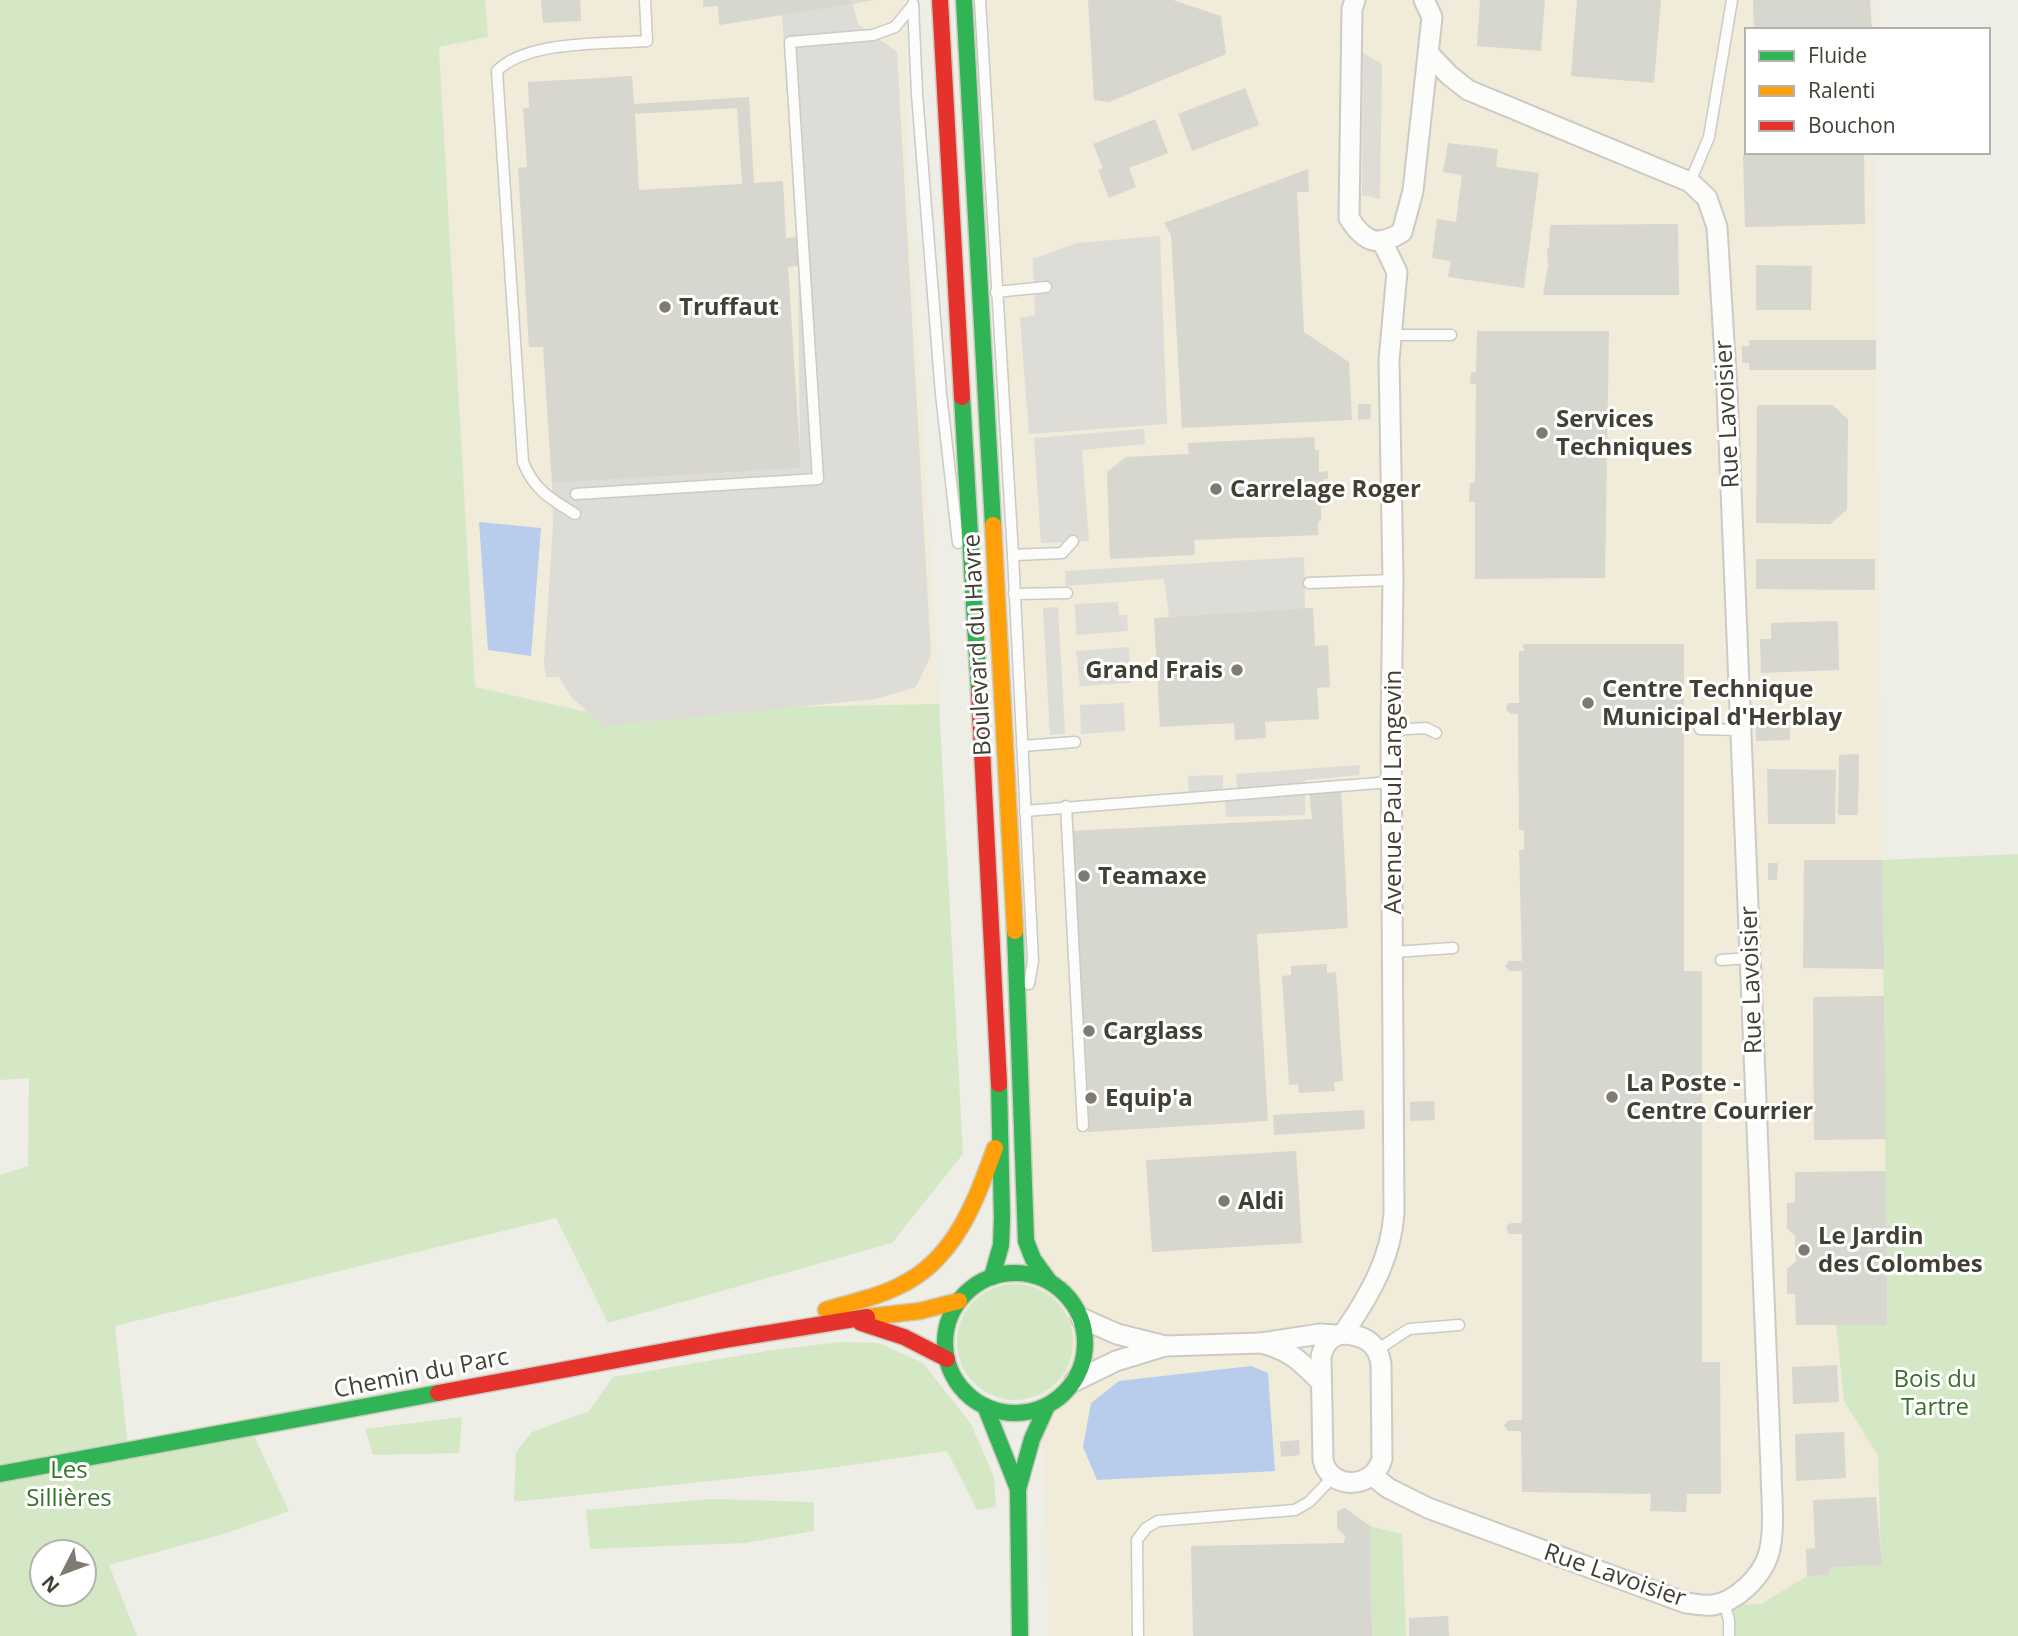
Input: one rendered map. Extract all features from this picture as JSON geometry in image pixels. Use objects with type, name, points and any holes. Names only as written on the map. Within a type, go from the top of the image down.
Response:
[{"type":"main road","name":"Boulevard du Havre","points":[[940,0],[995,969],[1001,1245],[992,1277]]},
{"type":"main road","name":"Boulevard du Havre","points":[[964,0],[1019,1002],[1026,1241],[1033,1259],[1049,1281],[1065,1293],[1081,1318]]},
{"type":"main road","points":[[725,1340],[885,1292],[915,1278],[946,1247],[971,1212],[1000,1136]]},
{"type":"main road","points":[[1049,1281],[1015,1273],[992,1277],[968,1291],[959,1301],[947,1329],[947,1359],[962,1388],[985,1406],[1009,1413],[1035,1411],[1047,1406],[1067,1391],[1081,1369],[1086,1343],[1081,1318]]},
{"type":"main road","name":"Chemin du Parc","points":[[0,1474],[725,1340],[920,1311],[959,1301]]},
{"type":"main road","name":"Chemin du Parc","points":[[851,1320],[904,1337],[947,1359]]},
{"type":"main road","points":[[985,1406],[1018,1489]]},
{"type":"main road","points":[[1020,1636],[1018,1489],[1032,1439],[1047,1406]]},
{"type":"street","points":[[1353,1],[1349,218],[1363,236],[1373,241],[1391,239],[1402,232],[1413,191],[1429,54],[1430,6]]},
{"type":"street","name":"Rue Lavoisier","points":[[1373,1476],[1388,1488],[1428,1508],[1686,1603],[1714,1605],[1724,1602],[1748,1586],[1767,1558],[1771,1542],[1772,1469],[1727,391],[1717,227],[1707,198],[1690,182],[1468,90],[1429,54]]},
{"type":"street","name":"Avenue Paul Langevin","points":[[1333,1477],[1325,1468],[1323,1460],[1320,1381],[1324,1348],[1339,1334],[1374,1285],[1392,1235],[1394,952],[1390,335],[1397,272],[1382,241]]},
{"type":"street","points":[[1081,1318],[1117,1334],[1164,1346]]},
{"type":"street","points":[[1075,1381],[1116,1361],[1164,1346],[1261,1343],[1320,1334],[1363,1338],[1371,1342],[1377,1350],[1381,1364],[1382,1459],[1373,1476],[1360,1482],[1346,1482],[1333,1477]]},
{"type":"street","points":[[1261,1343],[1292,1354],[1320,1381]]},
{"type":"lane","points":[[575,514],[544,494],[530,478],[523,462],[497,71],[518,56],[560,47],[647,41],[645,0]]},
{"type":"lane","points":[[980,0],[1013,555],[1033,961],[1030,981],[1019,1002]]},
{"type":"lane","points":[[1690,182],[1709,137],[1732,0]]},
{"type":"lane","points":[[912,2],[941,394],[956,537],[973,593]]},
{"type":"lane","points":[[576,494],[818,479],[790,42],[873,35],[895,27],[912,2]]},
{"type":"lane","points":[[996,292],[1046,287]]},
{"type":"lane","points":[[1390,335],[1451,335]]},
{"type":"lane","points":[[1013,555],[1062,553],[1073,541]]},
{"type":"lane","points":[[1309,583],[1393,580]]},
{"type":"lane","points":[[1014,594],[1067,593]]},
{"type":"lane","points":[[1391,730],[1426,728],[1436,733]]},
{"type":"lane","points":[[1700,729],[1740,730]]},
{"type":"lane","points":[[1022,746],[1075,742]]},
{"type":"lane","points":[[1025,811],[1391,782]]},
{"type":"lane","points":[[1066,806],[1083,1126]]},
{"type":"lane","points":[[1394,952],[1453,948]]},
{"type":"lane","points":[[1721,960],[1750,958]]},
{"type":"lane","points":[[1377,1350],[1409,1329],[1459,1325]]},
{"type":"lane","points":[[1138,1636],[1137,1540],[1146,1528],[1158,1521],[1295,1510],[1309,1502],[1333,1477]]},
{"type":"lane","points":[[1724,1602],[1729,1620],[1729,1636]]},
{"type":"shaded area","points":[[442,0],[906,0],[907,159],[940,714],[582,711],[475,687],[439,47]]},
{"type":"shaded area","points":[[852,0],[874,0],[853,4],[858,24],[897,52],[931,655],[916,687],[875,699],[604,726],[572,698],[559,677],[546,677],[544,664],[553,524],[552,483],[800,468],[798,266],[782,15],[852,4]]},
{"type":"shaded area","points":[[988,0],[1874,0],[1874,28],[1745,28],[1745,154],[1874,154],[1887,1325],[1844,1401],[1878,1456],[1882,1565],[1830,1567],[1829,1575],[1807,1576],[1761,1604],[1728,1605],[1727,1636],[1406,1636],[1402,1534],[1370,1526],[1372,1636],[1050,1636]]},
{"type":"shaded area","points":[[1363,53],[1382,64],[1380,199],[1362,195]]},
{"type":"shaded area","points":[[1160,236],[1167,424],[1029,434],[1020,318],[1035,315],[1033,259],[1077,243]]},
{"type":"shaded area","points":[[1144,429],[1145,444],[1082,450],[1089,541],[1041,543],[1034,438]]},
{"type":"shaded area","points":[[1304,557],[1305,608],[1169,617],[1164,579],[1066,586],[1065,571]]},
{"type":"shaded area","points":[[1118,602],[1119,615],[1127,615],[1128,631],[1076,635],[1075,604]]},
{"type":"shaded area","points":[[1058,607],[1065,734],[1050,735],[1043,608]]},
{"type":"shaded area","points":[[1129,647],[1131,683],[1080,686],[1076,651]]},
{"type":"shaded area","points":[[1124,703],[1125,731],[1081,734],[1080,705]]},
{"type":"shaded area","points":[[1360,765],[1359,775],[1305,780],[1305,815],[1226,817],[1225,802],[1189,804],[1188,776],[1223,775],[1223,789],[1237,788],[1236,774]]},
{"type":"green space","name":"Les Sillières","points":[[0,0],[485,0],[488,37],[439,47],[475,687],[582,711],[939,704],[963,1154],[892,1243],[608,1323],[556,1218],[115,1326],[128,1449],[250,1427],[289,1511],[224,1534],[109,1565],[137,1636],[0,1636],[0,1175],[28,1166],[29,1078],[0,1080]]},
{"type":"green space","name":"Bois du Tartre","points":[[2018,854],[2018,1636],[1731,1636],[1728,1605],[1761,1604],[1807,1576],[1829,1575],[1830,1567],[1881,1564],[1878,1456],[1844,1401],[1836,1325],[1887,1324],[1882,860]]},
{"type":"green space","points":[[1015,1284],[1037,1289],[1056,1301],[1068,1320],[1073,1342],[1068,1364],[1056,1383],[1037,1395],[1015,1400],[993,1395],[974,1383],[962,1364],[957,1342],[962,1320],[974,1301],[993,1289]]},
{"type":"green space","points":[[840,1342],[879,1343],[923,1363],[971,1424],[994,1477],[996,1507],[977,1510],[947,1451],[831,1468],[514,1502],[516,1452],[532,1432],[589,1411],[613,1377],[773,1350]]},
{"type":"green space","points":[[462,1417],[459,1453],[373,1455],[365,1429]]},
{"type":"green space","points":[[710,1499],[814,1502],[814,1531],[745,1543],[590,1549],[586,1510]]},
{"type":"green space","points":[[1370,1526],[1402,1534],[1406,1636],[1372,1636]]},
{"type":"water","points":[[479,522],[541,528],[531,656],[488,650]]},
{"type":"water","points":[[1251,1366],[1268,1373],[1275,1471],[1097,1480],[1083,1447],[1091,1403],[1119,1381]]},
{"type":"building","points":[[541,0],[580,0],[581,21],[543,23]]},
{"type":"building","points":[[703,0],[852,0],[852,4],[719,25],[718,6],[703,7]]},
{"type":"building","points":[[1088,0],[1173,0],[1221,16],[1226,54],[1109,102],[1094,100]]},
{"type":"building","points":[[1480,0],[1545,0],[1541,51],[1477,46]]},
{"type":"building","points":[[1577,0],[1661,0],[1654,83],[1571,76]]},
{"type":"building","points":[[1753,0],[1870,0],[1872,28],[1754,28]]},
{"type":"building","name":"Truffaut","points":[[632,76],[634,104],[749,97],[754,183],[783,181],[786,238],[796,237],[798,266],[788,267],[801,468],[552,483],[543,347],[529,347],[518,168],[527,167],[523,108],[529,108],[528,82]],"holes":[[[737,108],[742,184],[639,190],[635,114]]]},
{"type":"building","points":[[1245,88],[1259,125],[1192,151],[1178,114]]},
{"type":"building","points":[[1155,119],[1168,153],[1129,168],[1136,187],[1109,198],[1098,170],[1103,168],[1093,144]]},
{"type":"building","points":[[1448,143],[1498,149],[1496,167],[1539,173],[1524,288],[1448,277],[1451,261],[1432,258],[1437,219],[1456,222],[1462,175],[1443,172]]},
{"type":"building","points":[[1864,154],[1865,224],[1745,227],[1743,155]]},
{"type":"building","points":[[1308,169],[1309,192],[1297,192],[1304,332],[1349,362],[1352,420],[1182,428],[1171,235],[1164,223]]},
{"type":"building","points":[[1678,224],[1679,295],[1543,295],[1550,225]]},
{"type":"building","points":[[1756,265],[1812,266],[1811,310],[1756,310]]},
{"type":"building","name":"Services Techniques","points":[[1477,331],[1609,331],[1605,578],[1475,579],[1475,502],[1469,502],[1470,483],[1475,482],[1476,384],[1470,384],[1471,373],[1476,372]]},
{"type":"building","points":[[1749,340],[1876,340],[1876,370],[1749,370],[1749,363],[1742,363],[1742,346],[1749,346]]},
{"type":"building","points":[[1358,404],[1371,404],[1370,419],[1358,420]]},
{"type":"building","points":[[1757,405],[1832,405],[1848,419],[1847,510],[1830,524],[1756,523]]},
{"type":"building","name":"Carrelage Roger","points":[[1314,437],[1315,450],[1319,450],[1319,472],[1328,471],[1328,479],[1324,479],[1325,499],[1329,499],[1329,506],[1321,507],[1318,535],[1194,540],[1195,555],[1110,559],[1107,472],[1126,457],[1189,454],[1188,443]]},
{"type":"building","points":[[1756,559],[1875,559],[1875,590],[1756,589]]},
{"type":"building","points":[[1313,608],[1315,646],[1328,645],[1330,687],[1317,688],[1319,719],[1265,722],[1266,738],[1235,740],[1234,723],[1160,727],[1154,618]]},
{"type":"building","points":[[1838,621],[1839,670],[1761,673],[1760,639],[1771,639],[1771,623]]},
{"type":"building","name":"La Poste - Centre Courrier","points":[[1523,644],[1684,644],[1684,971],[1702,971],[1702,1362],[1720,1362],[1721,1494],[1687,1494],[1686,1512],[1650,1511],[1651,1494],[1522,1492],[1521,1431],[1508,1431],[1504,1425],[1509,1420],[1522,1420],[1522,1234],[1509,1234],[1506,1227],[1511,1223],[1522,1223],[1522,971],[1509,971],[1505,966],[1509,961],[1522,961],[1519,850],[1524,850],[1524,830],[1519,830],[1518,714],[1511,714],[1506,710],[1508,703],[1519,703],[1519,651],[1524,651]]},
{"type":"building","points":[[1789,713],[1790,740],[1756,741],[1755,714]]},
{"type":"building","points":[[1859,754],[1858,815],[1838,815],[1839,755]]},
{"type":"building","points":[[1767,769],[1836,770],[1835,824],[1768,824]]},
{"type":"building","points":[[1341,787],[1348,928],[1257,934],[1268,1121],[1088,1132],[1069,831],[1312,819],[1309,790]]},
{"type":"building","points":[[1804,860],[1882,860],[1884,969],[1803,968]]},
{"type":"building","points":[[1768,863],[1778,863],[1777,880],[1768,880]]},
{"type":"building","points":[[1327,964],[1327,973],[1336,972],[1343,1081],[1334,1082],[1335,1091],[1299,1093],[1298,1084],[1289,1085],[1282,976],[1291,975],[1291,966]]},
{"type":"building","points":[[1884,996],[1886,1139],[1814,1140],[1813,997]]},
{"type":"building","points":[[1434,1101],[1435,1120],[1410,1121],[1410,1102]]},
{"type":"building","points":[[1364,1110],[1365,1129],[1274,1135],[1273,1115]]},
{"type":"building","name":"Aldi","points":[[1296,1151],[1302,1243],[1152,1252],[1146,1160]]},
{"type":"building","points":[[1886,1171],[1887,1325],[1796,1325],[1795,1294],[1787,1294],[1787,1269],[1796,1261],[1795,1236],[1787,1228],[1787,1203],[1795,1203],[1795,1172]]},
{"type":"building","points":[[1837,1365],[1839,1402],[1793,1404],[1792,1367]]},
{"type":"building","points":[[1844,1432],[1846,1478],[1796,1481],[1795,1434]]},
{"type":"building","points":[[1299,1440],[1300,1455],[1281,1457],[1280,1442]]},
{"type":"building","points":[[1876,1497],[1882,1565],[1830,1567],[1829,1575],[1807,1576],[1806,1549],[1815,1548],[1813,1500]]},
{"type":"building","points":[[1345,1508],[1370,1526],[1372,1636],[1193,1636],[1191,1546],[1344,1543],[1345,1536],[1337,1528],[1337,1511]]},
{"type":"building","points":[[1448,1616],[1449,1636],[1409,1636],[1409,1618]]},
{"type":"traffic: fast","points":[[964,0],[993,525]]},
{"type":"traffic: fast","points":[[962,397],[979,691]]},
{"type":"traffic: fast","points":[[1015,931],[1026,1241],[1033,1259],[1049,1281]]},
{"type":"traffic: fast","points":[[992,1277],[1001,1245],[1002,1218],[999,1084]]},
{"type":"traffic: fast","points":[[1015,1273],[1042,1278],[1065,1293],[1080,1316],[1085,1343],[1080,1370],[1065,1393],[1042,1408],[1015,1413],[988,1408],[965,1393],[950,1370],[945,1343],[950,1316],[965,1293],[988,1278],[1015,1273]]},
{"type":"traffic: fast","points":[[0,1474],[438,1393]]},
{"type":"traffic: fast","points":[[985,1406],[1018,1489]]},
{"type":"traffic: fast","points":[[1020,1636],[1018,1489],[1032,1439],[1047,1406]]},
{"type":"traffic: slow","points":[[993,525],[1015,931]]},
{"type":"traffic: slow","points":[[826,1310],[894,1289],[921,1273],[937,1259],[972,1207],[995,1148]]},
{"type":"traffic: slow","points":[[867,1317],[920,1311],[959,1301]]},
{"type":"traffic: jam","points":[[940,0],[962,397]]},
{"type":"traffic: jam","points":[[979,691],[999,1084]]},
{"type":"traffic: jam","points":[[438,1393],[725,1340],[867,1317]]},
{"type":"traffic: jam","points":[[861,1323],[904,1337],[947,1359]]},
{"type":"place","name":"Truffaut","points":[[665,307]]},
{"type":"place","name":"Services Techniques","points":[[1542,433]]},
{"type":"place","name":"Carrelage Roger","points":[[1216,489]]},
{"type":"place","name":"Grand Frais","points":[[1237,670]]},
{"type":"place","name":"Centre Technique Municipal d'Herblay","points":[[1588,703]]},
{"type":"place","name":"Teamaxe","points":[[1084,876]]},
{"type":"place","name":"Carglass","points":[[1089,1031]]},
{"type":"place","name":"La Poste - Centre Courrier","points":[[1612,1097]]},
{"type":"place","name":"Equip'a","points":[[1091,1098]]},
{"type":"place","name":"Aldi","points":[[1224,1201]]},
{"type":"place","name":"Le Jardin des Colombes","points":[[1804,1250]]}]
